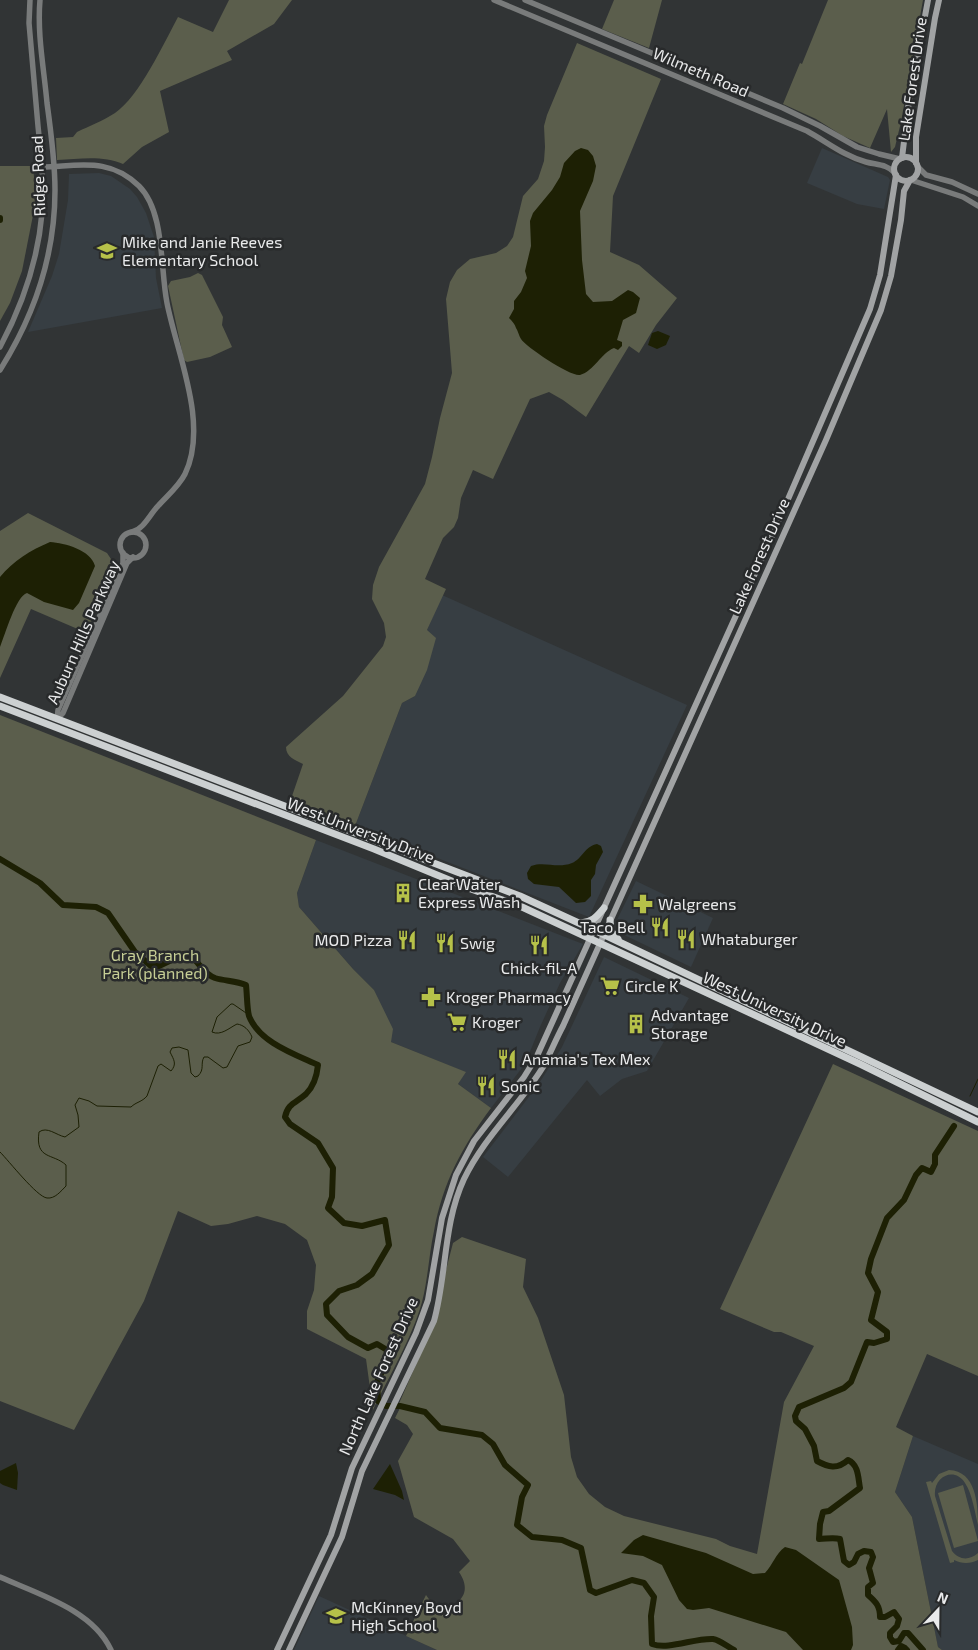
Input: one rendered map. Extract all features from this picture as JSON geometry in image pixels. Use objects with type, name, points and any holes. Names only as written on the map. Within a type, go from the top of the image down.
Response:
[{"type":"highway","name":"West University Drive","points":[[0,697],[520,896],[978,1112]]},
{"type":"highway","name":"West University Drive","points":[[0,706],[522,907],[860,1064],[978,1122]]},
{"type":"highway","points":[[54,727],[57,719]]},
{"type":"highway","points":[[309,824],[317,824],[371,845],[378,842]]},
{"type":"highway","points":[[581,924],[595,919],[604,908]]},
{"type":"highway","points":[[610,920],[610,928],[621,943]]},
{"type":"highway","points":[[677,978],[680,971]]},
{"type":"main road","name":"Lake Forest Drive","points":[[901,158],[908,108],[928,0]]},
{"type":"main road","name":"Lake Forest Drive","points":[[916,164],[916,137],[939,0]]},
{"type":"main road","points":[[901,158],[910,158],[916,164],[917,173],[911,180],[902,180],[896,174],[895,165],[901,158]]},
{"type":"main road","name":"Lake Forest Drive","points":[[594,930],[809,452],[873,303],[880,275],[896,174]]},
{"type":"main road","name":"Lake Forest Drive","points":[[604,934],[826,440],[881,310],[891,276],[904,191],[911,180]]},
{"type":"main road","name":"North Lake Forest Drive","points":[[277,1650],[331,1535],[352,1468],[416,1333],[428,1300],[442,1218],[456,1175],[474,1141],[537,1056],[594,930]]},
{"type":"main road","name":"North Lake Forest Drive","points":[[289,1650],[342,1537],[362,1471],[434,1320],[440,1301],[450,1222],[464,1180],[484,1146],[543,1066],[604,934]]},
{"type":"main road","points":[[553,1022],[563,1026]]},
{"type":"main road","points":[[512,1092],[519,1099]]},
{"type":"main road","points":[[331,1535],[342,1537]]},
{"type":"street","name":"Ridge Road","points":[[1,345],[15,317],[28,283],[36,253],[42,215],[42,167],[29,19],[30,0]]},
{"type":"street","name":"Ridge Road","points":[[0,370],[13,348],[36,297],[48,260],[55,211],[54,167],[39,19],[40,0]]},
{"type":"street","name":"Wilmeth Road","points":[[494,0],[807,131],[850,156],[865,162],[886,166],[896,174]]},
{"type":"street","name":"Wilmeth Road","points":[[525,0],[783,108],[857,147],[901,158]]},
{"type":"street","points":[[29,19],[39,19]]},
{"type":"street","points":[[916,164],[930,177],[952,182],[978,194]]},
{"type":"street","points":[[42,167],[98,165],[115,169],[141,189],[157,221],[167,301],[190,399],[194,437],[185,474],[175,488],[153,511],[139,530],[125,534],[120,546],[123,553],[132,557],[144,552],[146,546],[144,530],[148,519]]},
{"type":"street","points":[[911,180],[963,197],[978,206]]},
{"type":"street","points":[[1,345],[13,348]]},
{"type":"street","points":[[132,532],[139,533],[145,540]]},
{"type":"street","name":"Auburn Hills Parkway","points":[[57,719],[58,710],[123,563],[123,553]]},
{"type":"street","name":"Auburn Hills Parkway","points":[[57,719],[63,713],[127,563],[132,557]]},
{"type":"street","points":[[0,1577],[76,1612],[98,1629],[111,1650]]},
{"type":"shaded area","points":[[581,148],[588,150],[593,156],[596,166],[593,181],[580,211],[582,260],[586,294],[593,302],[612,301],[628,290],[640,298],[636,313],[623,320],[617,340],[622,342],[622,346],[618,350],[614,348],[609,350],[589,370],[580,375],[559,367],[531,348],[521,339],[515,325],[509,318],[514,309],[514,301],[521,292],[527,278],[525,271],[531,246],[530,221],[533,213],[552,190],[560,177],[564,163],[575,151]]},
{"type":"shaded area","points":[[822,148],[888,177],[890,180],[884,209],[857,204],[807,183]]},
{"type":"shaded area","name":"Mike and Janie Reeves Elementary School","points":[[99,173],[111,176],[130,189],[146,213],[154,237],[156,278],[162,308],[28,332],[52,276],[59,254],[68,200],[69,174]]},
{"type":"shaded area","points":[[658,331],[670,336],[666,345],[657,349],[648,345],[652,333]]},
{"type":"shaded area","points":[[50,542],[77,548],[93,560],[95,566],[79,603],[73,610],[44,602],[27,593],[15,608],[0,647],[0,577],[23,556]]},
{"type":"shaded area","points":[[442,595],[687,705],[589,917],[355,826],[402,703],[415,696],[427,630]]},
{"type":"shaded area","points":[[316,840],[583,944],[560,983],[525,1064],[491,1108],[458,1084],[465,1072],[391,1042],[374,990],[353,969],[299,907],[297,893]]},
{"type":"shaded area","points":[[597,844],[601,846],[603,852],[591,880],[591,896],[585,902],[576,903],[559,887],[534,884],[528,879],[527,873],[531,866],[541,864],[567,865],[578,859],[589,847]]},
{"type":"shaded area","points":[[636,881],[713,918],[691,967],[618,932],[616,922]]},
{"type":"shaded area","points":[[604,957],[689,998],[647,1071],[622,1079],[600,1096],[587,1080],[508,1177],[483,1157],[538,1085],[562,1047]]},
{"type":"shaded area","points":[[913,1436],[978,1464],[978,1650],[942,1650],[938,1647],[912,1517],[895,1492]]},
{"type":"shaded area","points":[[16,1463],[18,1473],[17,1490],[0,1483],[0,1471]]},
{"type":"shaded area","points":[[390,1464],[404,1500],[395,1495],[373,1489]]},
{"type":"shaded area","points":[[643,1535],[706,1553],[753,1574],[765,1573],[785,1547],[796,1550],[839,1580],[852,1627],[853,1645],[851,1650],[803,1650],[786,1632],[709,1608],[687,1609],[679,1600],[662,1565],[643,1556],[621,1553],[634,1540]]},
{"type":"shaded area","name":"McKinney Boyd High School","points":[[319,1596],[437,1650],[294,1650]]},
{"type":"green space","points":[[229,0],[292,0],[274,24],[227,51],[232,60],[160,91],[169,132],[142,147],[123,164],[107,159],[57,160],[56,138],[73,137],[77,132],[115,113],[133,95],[150,69],[178,17],[213,32]]},
{"type":"green space","points":[[614,0],[662,0],[649,48],[602,29]]},
{"type":"green space","points":[[828,0],[923,0],[901,122],[895,147],[891,152],[887,109],[870,148],[843,136],[816,119],[783,104],[800,63],[802,64]]},
{"type":"green space","points":[[577,43],[661,79],[613,196],[610,252],[639,265],[677,298],[656,325],[639,353],[629,346],[586,417],[549,392],[530,399],[493,479],[473,470],[461,498],[458,518],[454,527],[443,538],[425,579],[446,589],[427,630],[436,638],[427,670],[415,696],[402,703],[355,826],[291,799],[303,764],[289,756],[286,747],[343,696],[383,646],[386,637],[384,623],[372,599],[373,585],[379,567],[425,484],[432,457],[452,373],[446,299],[450,282],[457,270],[470,259],[496,253],[507,246],[513,237],[523,196],[538,179],[544,161],[544,126],[547,115]]},
{"type":"green space","points":[[0,166],[33,166],[36,200],[22,271],[10,303],[0,321]]},
{"type":"green space","points":[[198,273],[202,275],[223,317],[222,325],[232,347],[210,357],[187,362],[184,360],[168,286],[171,281],[190,277]]},
{"type":"green space","points":[[28,513],[107,553],[113,562],[87,633],[31,609],[0,678],[0,531]]},
{"type":"green space","name":"Gray Branch Park (planned)","points":[[0,715],[316,840],[297,893],[299,907],[353,969],[374,990],[393,1029],[391,1042],[466,1072],[458,1084],[491,1108],[471,1137],[448,1181],[432,1240],[424,1293],[418,1316],[373,1410],[366,1359],[307,1329],[307,1311],[314,1290],[316,1265],[307,1240],[285,1224],[257,1216],[228,1224],[211,1226],[178,1211],[144,1301],[74,1430],[0,1401]]},
{"type":"green space","points":[[833,1064],[978,1131],[978,1376],[927,1354],[896,1427],[913,1436],[895,1492],[912,1517],[938,1647],[942,1650],[437,1650],[406,1636],[426,1595],[441,1616],[462,1598],[465,1587],[459,1572],[470,1561],[453,1539],[414,1517],[398,1461],[413,1434],[407,1425],[395,1418],[400,1408],[397,1408],[429,1335],[453,1243],[462,1237],[526,1259],[523,1287],[538,1318],[564,1395],[571,1457],[577,1477],[589,1494],[605,1507],[624,1516],[716,1539],[730,1546],[757,1554],[784,1402],[814,1346],[781,1332],[774,1332],[720,1309]]},
{"type":"green space","points":[[949,1470],[965,1476],[970,1482],[976,1499],[978,1525],[970,1492],[960,1478],[955,1475],[945,1476],[937,1484],[935,1496],[952,1551],[961,1558],[968,1558],[978,1553],[978,1560],[972,1562],[963,1563],[954,1560],[954,1562],[950,1563],[926,1482],[931,1481],[932,1483],[939,1474]]},
{"type":"green space","points":[[963,1485],[978,1541],[954,1548],[938,1493]]},
{"type":"waterway","points":[[0,859],[40,883],[63,905],[96,907],[108,913],[135,952],[151,966],[159,966],[184,954],[194,959],[206,972],[215,978],[246,985],[249,1016],[261,1033],[288,1052],[318,1065],[316,1077],[311,1088],[290,1106],[285,1117],[290,1124],[318,1143],[333,1168],[332,1197],[328,1208],[344,1223],[362,1226],[385,1220],[389,1245],[372,1274],[357,1285],[339,1291],[326,1304],[327,1315],[348,1337],[368,1348],[377,1344],[387,1350],[386,1363],[377,1382],[378,1401],[386,1406],[400,1406],[425,1412],[440,1428],[482,1435],[493,1444],[505,1465],[528,1485],[522,1497],[517,1525],[532,1537],[562,1540],[581,1548],[590,1590],[596,1593],[632,1580],[644,1583],[654,1597],[651,1616],[652,1644],[666,1646],[713,1639],[734,1650]]},
{"type":"waterway","points":[[0,1152],[37,1192],[47,1198],[55,1196],[66,1186],[66,1165],[42,1152],[38,1141],[39,1132],[48,1130],[65,1137],[79,1127],[75,1105],[79,1098],[97,1106],[131,1107],[143,1100],[147,1096],[158,1066],[161,1064],[171,1071],[173,1069],[174,1062],[170,1052],[172,1048],[179,1047],[188,1050],[191,1073],[195,1077],[201,1071],[204,1057],[208,1057],[223,1068],[227,1067],[238,1046],[250,1042],[252,1037],[246,1028],[237,1024],[219,1033],[212,1032],[217,1017],[231,1004],[249,1015]]},
{"type":"waterway","points":[[970,1096],[978,1079]]},
{"type":"waterway","points":[[923,1650],[908,1633],[904,1633],[899,1641],[893,1642],[890,1637],[890,1633],[897,1626],[899,1619],[894,1612],[885,1617],[880,1617],[877,1604],[868,1595],[868,1587],[873,1583],[869,1568],[873,1557],[871,1552],[864,1551],[858,1554],[854,1562],[849,1565],[844,1561],[840,1539],[819,1539],[823,1512],[829,1511],[860,1488],[858,1476],[856,1468],[848,1460],[836,1466],[825,1465],[817,1461],[814,1446],[805,1429],[796,1421],[795,1416],[799,1407],[844,1388],[851,1382],[867,1342],[874,1343],[887,1339],[887,1332],[871,1320],[878,1292],[868,1273],[871,1259],[887,1218],[904,1200],[916,1175],[922,1168],[931,1172],[935,1164],[935,1155],[954,1126]]},
{"type":"waterway","points":[[898,1650],[901,1646],[907,1650]]},
{"type":"place","name":"Mike and Janie Reeves Elementary School","points":[[107,251]]},
{"type":"place","name":"ClearWater Express Wash","points":[[403,893]]},
{"type":"place","name":"Walgreens","points":[[643,904]]},
{"type":"place","name":"Taco Bell","points":[[660,927]]},
{"type":"place","name":"Whataburger","points":[[686,939]]},
{"type":"place","name":"MOD Pizza","points":[[407,940]]},
{"type":"place","name":"Swig","points":[[445,943]]},
{"type":"place","name":"Chick-fil-A","points":[[539,945]]},
{"type":"place","name":"Circle K","points":[[610,986]]},
{"type":"place","name":"Kroger Pharmacy","points":[[431,997]]},
{"type":"place","name":"Kroger","points":[[457,1022]]},
{"type":"place","name":"Advantage Storage","points":[[636,1024]]},
{"type":"place","name":"Anamia's Tex Mex","points":[[507,1059]]},
{"type":"place","name":"Sonic","points":[[486,1086]]},
{"type":"place","name":"McKinney Boyd High School","points":[[336,1616]]}]
